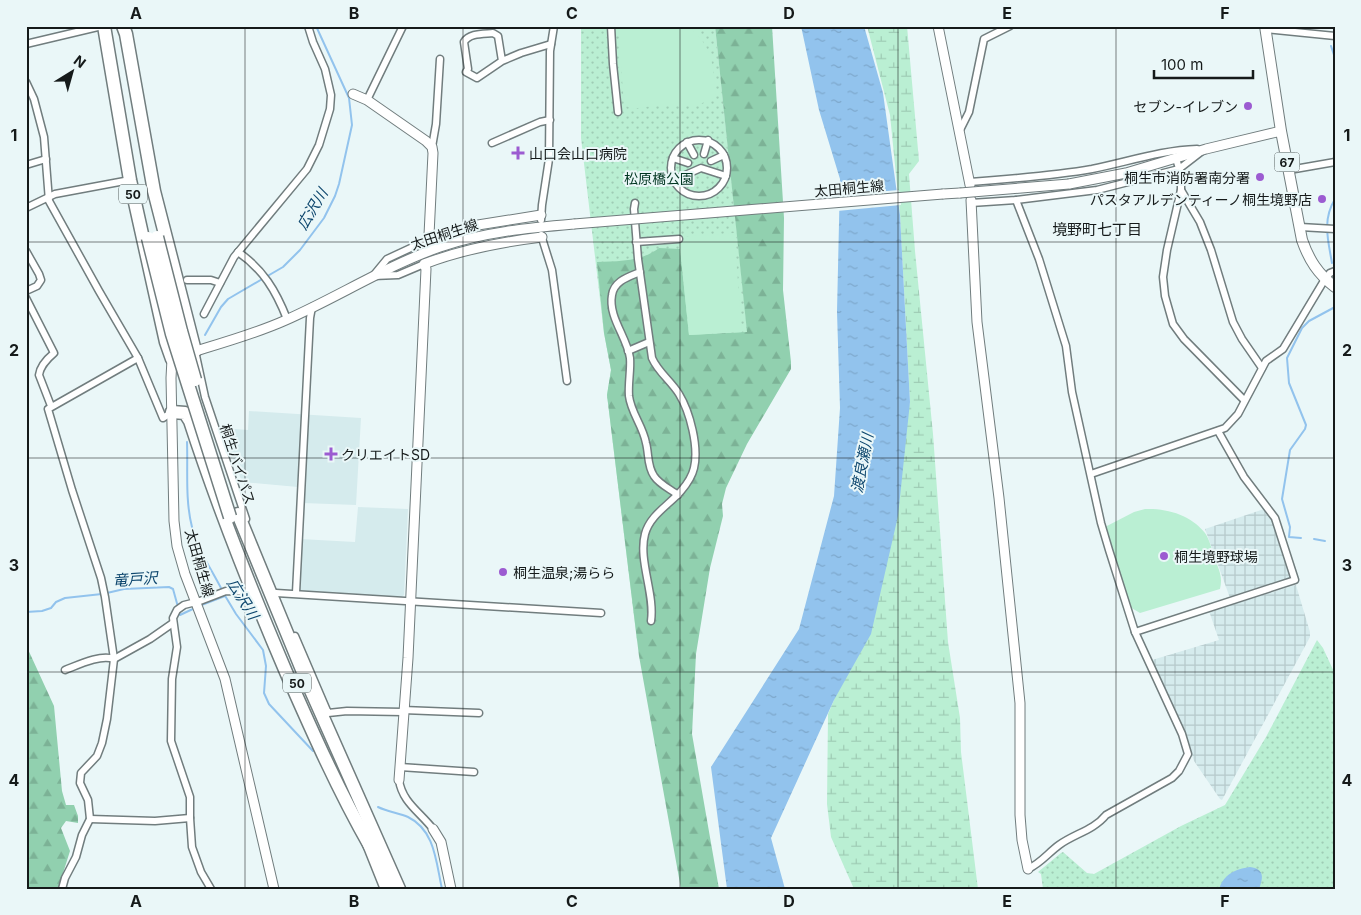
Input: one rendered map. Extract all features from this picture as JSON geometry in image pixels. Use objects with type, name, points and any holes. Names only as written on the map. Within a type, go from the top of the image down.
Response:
[{"type":"highway","name":"50","points":[[103,26],[130,180],[166,342],[172,359]]},
{"type":"highway","name":"桐生バイパス","points":[[111,26],[172,334],[256,585],[388,889]]},
{"type":"highway","name":"50","points":[[122,26],[126,34],[154,191],[194,351]]},
{"type":"highway","name":"桐生バイパス","points":[[122,26],[132,105],[153,238]]},
{"type":"highway","name":"50","points":[[172,412],[180,411],[185,413],[190,422],[213,492],[320,750],[347,806],[370,846]]},
{"type":"highway","name":"桐生バイパス","points":[[234,516],[399,889]]},
{"type":"highway","name":"50","points":[[328,713],[355,776],[365,811]]},
{"type":"main road","name":"67","points":[[1265,28],[1281,131],[1300,227],[1308,256],[1325,280],[1335,287]]},
{"type":"street","points":[[26,44],[103,26]]},
{"type":"street","points":[[204,314],[238,252],[313,159],[325,128],[330,109],[331,95],[325,69],[312,42],[308,26]]},
{"type":"street","points":[[366,100],[403,26]]},
{"type":"street","points":[[373,276],[391,257],[430,239],[478,225],[541,217],[549,159],[549,77],[554,26]]},
{"type":"street","points":[[611,26],[618,112]]},
{"type":"street","points":[[938,26],[970,183],[1067,173],[1174,154],[1179,169],[1181,190],[1166,250],[1163,277],[1165,296],[1174,324],[1184,339],[1244,400]]},
{"type":"street","points":[[960,130],[969,112],[984,39],[1010,26]]},
{"type":"street","points":[[1265,28],[1335,36]]},
{"type":"street","points":[[502,61],[498,36],[493,32],[468,36],[465,39],[468,69],[466,72],[474,78],[481,76],[502,61],[520,53],[551,44]]},
{"type":"street","points":[[432,147],[436,124],[440,59]]},
{"type":"street","points":[[26,82],[34,99],[42,129],[48,196],[99,292],[138,358],[163,418],[172,412]]},
{"type":"street","points":[[353,94],[366,100],[426,140],[432,147],[434,153],[430,239]]},
{"type":"street","points":[[492,143],[540,122],[550,120]]},
{"type":"street","name":"太田桐生線","points":[[274,889],[225,679],[184,569],[175,532],[172,359],[242,337],[287,319],[415,257],[465,240],[505,231],[1069,184],[1126,173],[1174,154],[1206,149],[1281,131]]},
{"type":"street","points":[[704,154],[708,140]]},
{"type":"street","points":[[708,140],[720,149],[724,155],[727,162],[726,176],[717,190],[702,196],[686,192],[674,180],[672,173],[673,158],[680,147],[687,142],[708,140]]},
{"type":"street","points":[[687,142],[694,155]]},
{"type":"street","points":[[1016,200],[1039,259],[1066,346],[1072,392],[1101,523],[1135,632],[1182,734],[1188,754],[1185,763],[1172,778],[1059,845],[1038,864],[1028,869],[1022,840],[1020,815],[1020,703],[999,498],[977,322],[971,202],[1016,200],[1097,190],[1179,169],[1206,149]]},
{"type":"street","points":[[712,161],[724,155]]},
{"type":"street","points":[[673,158],[688,163]]},
{"type":"street","points":[[26,165],[46,159]]},
{"type":"street","points":[[1289,170],[1335,162]]},
{"type":"street","points":[[674,180],[701,168],[726,176]]},
{"type":"street","points":[[26,208],[48,196],[130,180]]},
{"type":"street","points":[[1181,190],[1200,222],[1234,322],[1262,368]]},
{"type":"street","points":[[635,203],[636,242],[652,358],[682,400],[692,432],[695,452],[695,467],[691,478],[678,495],[659,511],[651,521],[644,537],[651,602],[651,622]]},
{"type":"street","points":[[1300,227],[1335,229]]},
{"type":"street","points":[[373,276],[398,275],[451,254],[482,246],[541,236],[552,270],[567,381]]},
{"type":"street","points":[[636,242],[679,239]]},
{"type":"street","points":[[26,251],[41,280],[37,286],[26,291]]},
{"type":"street","points":[[238,252],[266,277],[287,319]]},
{"type":"street","points":[[424,264],[426,270],[411,600],[398,780],[405,798],[433,828],[441,842],[451,889]]},
{"type":"street","points":[[1091,474],[1218,431],[1231,422],[1266,362],[1283,350],[1325,280],[1335,271]]},
{"type":"street","points":[[640,272],[622,280],[614,287],[611,297],[613,309],[630,357],[629,396],[632,410],[643,431],[649,467],[656,479],[678,495]]},
{"type":"street","points":[[187,280],[211,280],[220,283]]},
{"type":"street","points":[[26,298],[54,353],[40,369],[38,375],[51,406]]},
{"type":"street","points":[[296,593],[312,307]]},
{"type":"street","points":[[628,351],[650,342]]},
{"type":"street","points":[[194,351],[205,397],[250,530],[328,713],[347,711],[479,713]]},
{"type":"street","points":[[62,889],[90,819],[88,800],[80,783],[81,773],[97,756],[106,731],[114,659],[106,596],[48,409],[138,358]]},
{"type":"street","points":[[1135,632],[1295,580],[1274,518],[1244,477],[1218,431]]},
{"type":"street","points":[[211,889],[194,854],[190,797],[173,749],[170,734],[172,680],[177,647],[173,623],[175,614],[180,608],[224,592],[254,592]]},
{"type":"street","points":[[276,593],[601,613]]},
{"type":"street","points":[[65,670],[109,657],[114,659],[150,639],[173,623]]},
{"type":"street","points":[[400,767],[474,772]]},
{"type":"street","points":[[90,819],[155,821],[190,818]]},
{"type":"shaded area","points":[[249,411],[361,418],[356,505],[303,503],[300,453],[298,487],[242,482],[222,428],[248,430]]},
{"type":"shaded area","points":[[358,507],[408,509],[404,595],[400,598],[302,592],[298,589],[300,539],[355,542]]},
{"type":"shaded area","points":[[1264,509],[1272,521],[1291,577],[1290,579],[1230,598],[1205,529]]},
{"type":"shaded area","points":[[1296,585],[1310,637],[1222,800],[1194,761],[1181,722],[1152,660],[1219,640],[1209,611]]},
{"type":"green space","name":"松原橋公園","points":[[581,26],[715,26],[748,337],[637,641],[607,395],[611,370],[604,333],[581,138]]},
{"type":"green space","points":[[621,26],[688,26],[696,33],[707,49],[712,65],[716,94],[712,99],[695,106],[652,106],[631,109],[624,104],[621,66]]},
{"type":"green space","points":[[715,26],[772,26],[784,218],[783,290],[791,369],[747,444],[726,488],[722,504],[723,516],[710,568],[696,654],[692,734],[719,889],[681,889],[639,656],[607,395],[611,370],[604,333],[597,262],[637,258],[652,253],[659,248],[680,249],[689,335],[747,332]]},
{"type":"green space","points":[[867,26],[907,26],[919,161],[909,174],[915,251],[933,434],[948,642],[960,718],[961,752],[978,889],[854,889],[831,837],[827,804],[828,714],[834,700],[910,402],[900,215],[890,115]]},
{"type":"green space","points":[[734,233],[742,332],[689,335],[679,237]]},
{"type":"green space","name":"桐生境野球場","points":[[1145,509],[1170,511],[1186,517],[1205,533],[1221,577],[1220,589],[1140,613],[1130,607],[1105,527],[1134,512]]},
{"type":"green space","points":[[1317,640],[1323,648],[1335,674],[1335,889],[1043,889],[1041,874],[1038,872],[1063,852],[1087,873],[1094,874],[1181,826],[1225,805],[1266,737]]},
{"type":"green space","points":[[26,645],[54,706],[62,791],[66,805],[74,805],[78,816],[78,823],[66,821],[61,828],[70,851],[58,889],[26,889]]},
{"type":"water","name":"渡良瀬川","points":[[801,26],[864,26],[883,93],[900,215],[910,402],[898,516],[871,634],[834,700],[771,838],[785,889],[727,889],[711,767],[799,629],[834,496],[840,408],[837,312],[840,179],[819,110]]},
{"type":"water","points":[[1250,867],[1258,870],[1262,875],[1259,889],[1219,889],[1231,873]]},
{"type":"pier","points":[[899,190],[901,205],[837,211],[838,195]]},
{"type":"waterway","name":"広沢川","points":[[205,335],[221,307],[228,299],[283,267],[300,250],[324,218],[335,196],[352,125],[349,98],[316,26]]},
{"type":"waterway","points":[[1331,46],[1335,58]]},
{"type":"waterway","points":[[1332,263],[1327,222],[1335,199]]},
{"type":"waterway","points":[[1301,538],[1289,537],[1290,527],[1282,499],[1290,450],[1306,425],[1289,383],[1287,358],[1302,328],[1309,321],[1335,307]]},
{"type":"waterway","name":"広沢川","points":[[187,442],[188,496],[192,527],[201,551],[222,590]]},
{"type":"waterway","points":[[1314,539],[1325,541]]},
{"type":"waterway","name":"竜戸沢","points":[[107,593],[124,589],[169,587],[173,589],[178,607]]},
{"type":"waterway","name":"竜戸沢","points":[[26,612],[42,611],[51,608],[56,602],[65,598],[102,594]]},
{"type":"waterway","name":"広沢川","points":[[224,594],[236,614],[263,650],[266,666],[264,693],[269,704],[313,751]]},
{"type":"waterway","name":"竜戸沢","points":[[199,606],[225,596]]},
{"type":"waterway","name":"竜戸沢","points":[[179,611],[180,615],[195,608]]},
{"type":"waterway","name":"広沢川","points":[[378,807],[408,817],[424,830],[433,848],[442,889]]},
{"type":"place","name":"セブン-イレブン","points":[[1248,106]]},
{"type":"place","name":"山口会山口病院","points":[[518,153]]},
{"type":"place","name":"桐生市消防署南分署","points":[[1260,177]]},
{"type":"place","name":"パスタアルデンティーノ桐生境野店","points":[[1322,199]]},
{"type":"place","name":"クリエイトSD","points":[[331,454]]},
{"type":"place","name":"桐生境野球場","points":[[1164,556]]},
{"type":"place","name":"桐生温泉;湯らら","points":[[503,572]]},
{"type":"district","name":"境野町七丁目","points":[[1097,229]]}]
